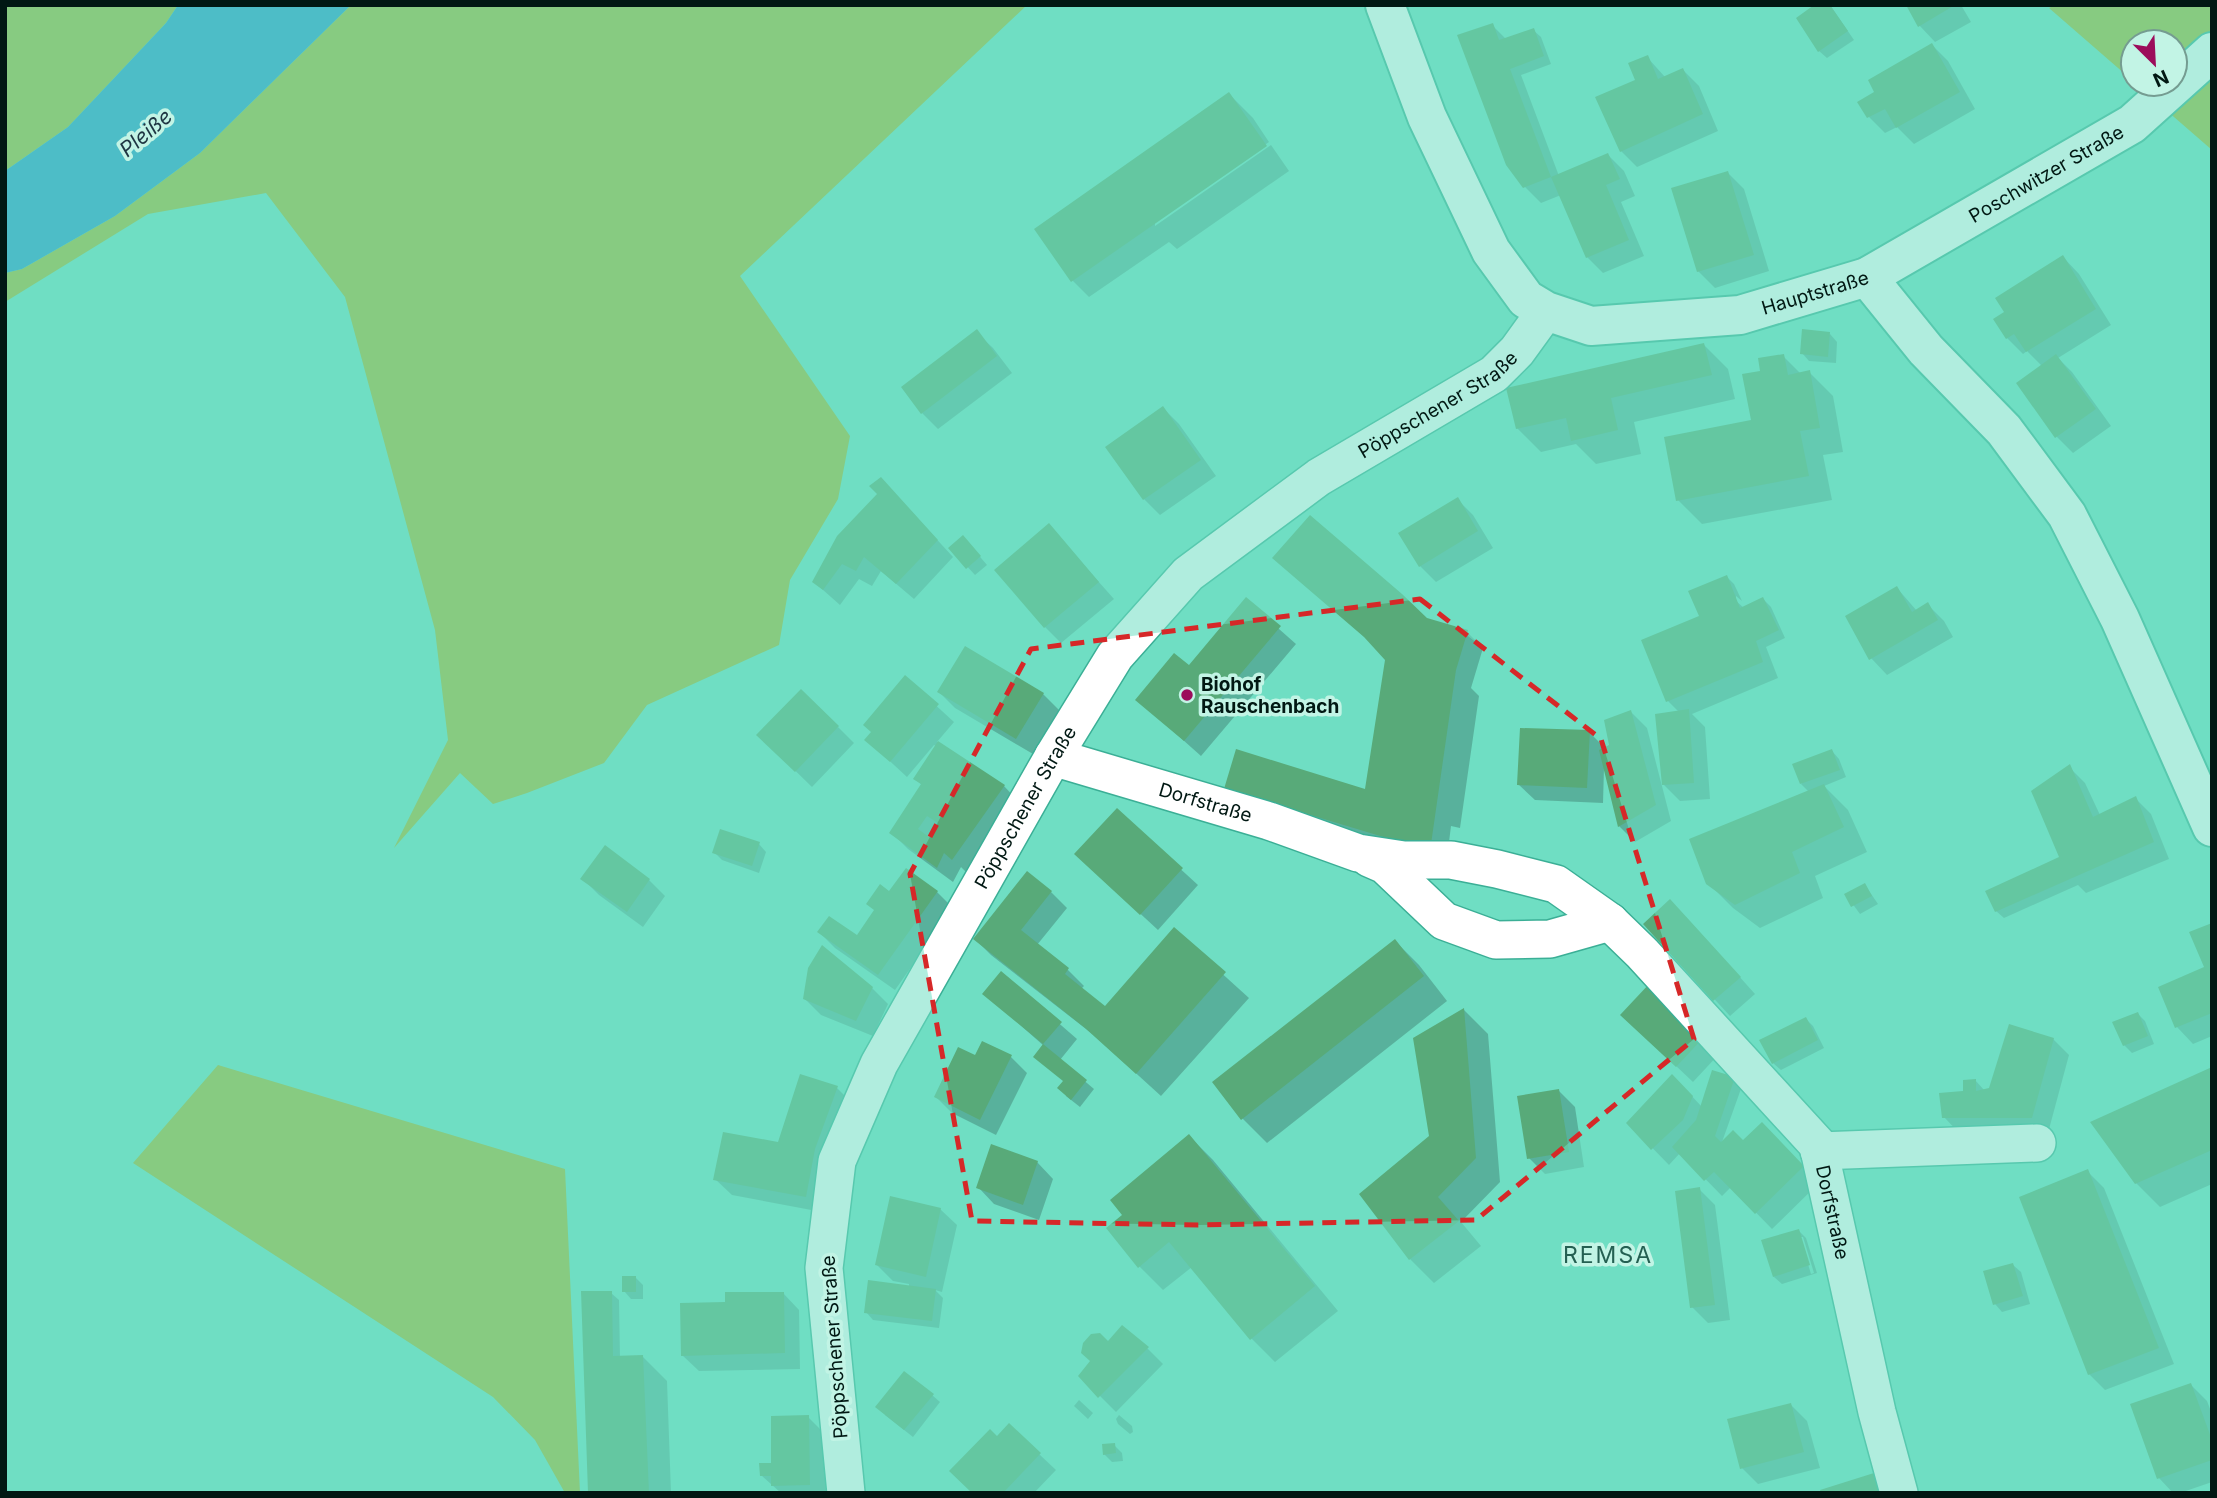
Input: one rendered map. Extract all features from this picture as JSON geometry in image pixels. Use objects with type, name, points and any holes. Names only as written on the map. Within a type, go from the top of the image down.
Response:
[{"type":"street","name":"Hauptstraße","points":[[1385,5],[1427,117],[1491,251],[1526,299],[1546,311],[1591,326],[1740,315],[1867,277],[1926,350],[2004,430],[2067,515],[2120,620],[2212,827]]},
{"type":"street","name":"Poschwitzer Straße","points":[[1867,277],[2132,124],[2212,52]]},
{"type":"street","name":"Pöppschener Straße","points":[[846,1493],[824,1268],[837,1161],[879,1064],[1052,757],[1115,656],[1188,574],[1319,477],[1494,374],[1517,351],[1546,311]]},
{"type":"street","name":"Dorfstraße","points":[[1052,757],[1269,821],[1358,853],[1385,865],[1444,921],[1496,940],[1550,939],[1609,922]]},
{"type":"street","name":"Dorfstraße","points":[[1358,853],[1404,860],[1451,860],[1556,884],[1609,922],[1642,953],[1818,1145],[1877,1412],[1899,1493]]},
{"type":"street","points":[[1819,1151],[2037,1143]]},
{"type":"highlighted area","points":[[1420,599],[1601,739],[1694,1039],[1476,1220],[1198,1225],[972,1221],[910,874],[1031,649]]},
{"type":"green space","points":[[5,5],[178,5],[166,23],[68,127],[5,171]]},
{"type":"green space","points":[[351,5],[1027,5],[740,276],[850,436],[838,499],[790,580],[779,645],[647,705],[604,763],[493,804],[460,773],[394,848],[448,740],[435,630],[345,297],[266,193],[148,214],[5,302],[5,273],[22,269],[115,216],[200,153]]},
{"type":"green space","points":[[2055,5],[2212,5],[2212,150],[2152,98],[2189,98],[2189,28],[2119,28],[2119,69],[2049,8]]},
{"type":"green space","points":[[218,1065],[565,1169],[580,1493],[565,1493],[535,1440],[493,1397],[133,1163]]},
{"type":"water","name":"Pleiße","points":[[178,5],[351,5],[200,153],[115,216],[22,269],[5,273],[5,171],[68,127],[166,23]]},
{"type":"building","points":[[1814,5],[1830,5],[1848,31],[1818,52],[1796,18]]},
{"type":"building","points":[[1906,5],[1955,5],[1918,27]]},
{"type":"building","points":[[1493,23],[1499,40],[1534,28],[1544,56],[1510,69],[1551,177],[1523,188],[1506,165],[1457,35]]},
{"type":"building","points":[[1932,43],[1960,92],[1896,128],[1885,109],[1867,118],[1857,102],[1874,92],[1868,80]]},
{"type":"building","points":[[1648,55],[1658,79],[1683,68],[1703,114],[1620,152],[1595,97],[1635,80],[1628,63]]},
{"type":"building","points":[[1229,92],[1267,146],[1071,282],[1034,229]]},
{"type":"building","points":[[1608,153],[1620,179],[1606,185],[1629,240],[1586,258],[1551,177]]},
{"type":"building","points":[[1728,171],[1754,255],[1697,272],[1671,188]]},
{"type":"building","points":[[2063,255],[2096,309],[2026,352],[2014,334],[2006,339],[1993,319],[2004,312],[1995,298]]},
{"type":"building","points":[[977,329],[997,356],[921,414],[901,387]]},
{"type":"building","points":[[1802,329],[1830,332],[1828,357],[1800,354]]},
{"type":"building","points":[[1704,343],[1712,375],[1611,398],[1618,430],[1571,441],[1566,418],[1516,429],[1506,388]]},
{"type":"building","points":[[1784,354],[1788,375],[1810,370],[1820,428],[1800,431],[1809,476],[1676,501],[1664,437],[1751,420],[1742,374],[1760,371],[1758,358]]},
{"type":"building","points":[[2056,354],[2096,409],[2055,438],[2016,383]]},
{"type":"building","points":[[1163,406],[1201,460],[1143,500],[1105,447]]},
{"type":"building","points":[[881,477],[938,540],[896,584],[864,557],[856,571],[842,564],[823,590],[812,582],[837,536],[877,494],[869,486]]},
{"type":"building","points":[[1458,497],[1478,531],[1419,567],[1398,533]]},
{"type":"building","points":[[1310,515],[1427,618],[1468,630],[1456,670],[1430,851],[1224,789],[1236,749],[1365,789],[1385,660],[1364,637],[1272,558]]},
{"type":"building","points":[[1049,523],[1099,582],[1044,628],[994,570]]},
{"type":"building","points":[[963,535],[981,556],[966,569],[948,548]]},
{"type":"building","points":[[1727,575],[1740,608],[1763,597],[1779,630],[1756,641],[1763,662],[1666,702],[1641,640],[1699,616],[1688,591]]},
{"type":"building","points":[[1897,586],[1912,612],[1928,602],[1938,620],[1869,660],[1845,616]]},
{"type":"building","points":[[1246,597],[1281,626],[1184,741],[1135,700],[1174,653],[1189,665]]},
{"type":"building","points":[[965,646],[1044,693],[1016,739],[937,692]]},
{"type":"building","points":[[905,675],[939,704],[890,762],[864,740],[871,732],[863,725]]},
{"type":"building","points":[[801,689],[839,726],[795,772],[756,735]]},
{"type":"building","points":[[1689,709],[1694,783],[1662,785],[1655,714]]},
{"type":"building","points":[[1631,710],[1656,805],[1618,827],[1599,750],[1609,745],[1604,720]]},
{"type":"building","points":[[1520,728],[1590,730],[1587,788],[1517,785]]},
{"type":"building","points":[[938,741],[1005,785],[952,860],[944,853],[937,868],[889,833],[921,784],[913,779]],"holes":[[[927,816],[938,823],[929,837],[918,829]]]},
{"type":"building","points":[[1832,749],[1840,770],[1800,784],[1792,764]]},
{"type":"building","points":[[2070,764],[2093,817],[2136,796],[2154,842],[1995,912],[1985,891],[2059,857],[2031,791]]},
{"type":"building","points":[[1824,784],[1844,827],[1792,852],[1800,873],[1735,905],[1706,884],[1689,839]]},
{"type":"building","points":[[1117,808],[1183,868],[1140,915],[1074,854]]},
{"type":"building","points":[[720,829],[760,842],[752,866],[712,853]]},
{"type":"building","points":[[605,845],[650,879],[627,912],[580,879]]},
{"type":"building","points":[[906,868],[938,891],[878,975],[817,932],[829,916],[857,935],[874,910],[866,904],[880,884],[889,891]]},
{"type":"building","points":[[1027,871],[1052,891],[1021,930],[1069,968],[1065,974],[1105,1006],[1174,927],[1226,972],[1136,1074],[1085,1028],[973,939]]},
{"type":"building","points":[[1865,883],[1872,896],[1851,907],[1844,894]]},
{"type":"building","points":[[1670,899],[1741,977],[1713,1001],[1643,924]]},
{"type":"building","points":[[2212,923],[2212,1013],[2175,1028],[2158,987],[2204,967],[2189,932]]},
{"type":"building","points":[[1395,939],[1424,976],[1241,1120],[1212,1082]]},
{"type":"building","points":[[822,945],[873,987],[856,1021],[803,999],[808,968]]},
{"type":"building","points":[[1001,971],[1062,1022],[1043,1044],[982,994]]},
{"type":"building","points":[[1650,983],[1705,1036],[1676,1067],[1620,1015]]},
{"type":"building","points":[[1464,1008],[1476,1158],[1438,1197],[1459,1221],[1409,1260],[1359,1194],[1429,1136],[1413,1038]]},
{"type":"building","points":[[2138,1012],[2148,1036],[2123,1046],[2112,1022]]},
{"type":"building","points":[[1806,1017],[1818,1040],[1772,1064],[1759,1040]]},
{"type":"building","points":[[2009,1024],[2054,1038],[2032,1118],[1942,1118],[1939,1093],[1963,1091],[1963,1080],[1976,1079],[1976,1091],[1989,1088]]},
{"type":"building","points":[[982,1041],[1012,1055],[980,1120],[934,1097],[958,1047],[975,1055]]},
{"type":"building","points":[[1043,1044],[1087,1080],[1071,1100],[1057,1088],[1063,1081],[1033,1057]]},
{"type":"building","points":[[2212,1067],[2212,1150],[2135,1184],[2090,1122]]},
{"type":"building","points":[[1712,1070],[1735,1077],[1715,1136],[1721,1142],[1733,1130],[1743,1140],[1762,1122],[1804,1166],[1755,1214],[1714,1172],[1704,1181],[1672,1147],[1696,1120]]},
{"type":"building","points":[[800,1074],[838,1086],[815,1149],[806,1197],[713,1180],[723,1132],[778,1142]]},
{"type":"building","points":[[1672,1074],[1693,1096],[1683,1120],[1651,1150],[1626,1123]]},
{"type":"building","points":[[1559,1089],[1569,1152],[1527,1159],[1517,1096]]},
{"type":"building","points":[[1189,1134],[1315,1286],[1250,1340],[1169,1242],[1138,1268],[1106,1228],[1122,1215],[1110,1200]]},
{"type":"building","points":[[991,1144],[1038,1161],[1023,1205],[976,1188]]},
{"type":"building","points":[[2088,1169],[2159,1348],[2088,1375],[2019,1197]]},
{"type":"building","points":[[1700,1187],[1715,1305],[1690,1308],[1675,1191]]},
{"type":"building","points":[[890,1196],[941,1208],[926,1277],[875,1265]]},
{"type":"building","points":[[1799,1229],[1810,1265],[1773,1277],[1761,1240]]},
{"type":"building","points":[[2013,1263],[2023,1296],[1993,1305],[1983,1271]]},
{"type":"building","points":[[622,1276],[636,1276],[636,1292],[622,1292]]},
{"type":"building","points":[[868,1280],[936,1289],[932,1321],[864,1313]]},
{"type":"building","points":[[581,1291],[612,1291],[613,1356],[643,1355],[649,1493],[588,1493]]},
{"type":"building","points":[[725,1292],[784,1292],[785,1353],[681,1356],[680,1303],[725,1302]]},
{"type":"building","points":[[1122,1325],[1149,1347],[1098,1398],[1078,1376],[1090,1361],[1081,1353],[1083,1343],[1091,1334],[1100,1333],[1108,1341]]},
{"type":"building","points":[[904,1371],[934,1394],[904,1430],[875,1407]]},
{"type":"building","points":[[2191,1383],[2212,1440],[2212,1460],[2157,1479],[2130,1404]]},
{"type":"building","points":[[1791,1403],[1804,1452],[1740,1469],[1727,1419]]},
{"type":"building","points":[[809,1415],[810,1485],[771,1486],[771,1476],[760,1476],[759,1463],[771,1463],[771,1416]]},
{"type":"building","points":[[1009,1423],[1041,1453],[1003,1493],[972,1493],[949,1471],[990,1429],[997,1436]]},
{"type":"building","points":[[1115,1443],[1116,1453],[1103,1455],[1102,1444]]},
{"type":"building","points":[[1874,1473],[1880,1493],[1821,1493],[1820,1490]]},
{"type":"place","name":"Biohof Rauschenbach","points":[[1187,695]]},
{"type":"district","name":"REMSA","points":[[1608,1255]]}]
